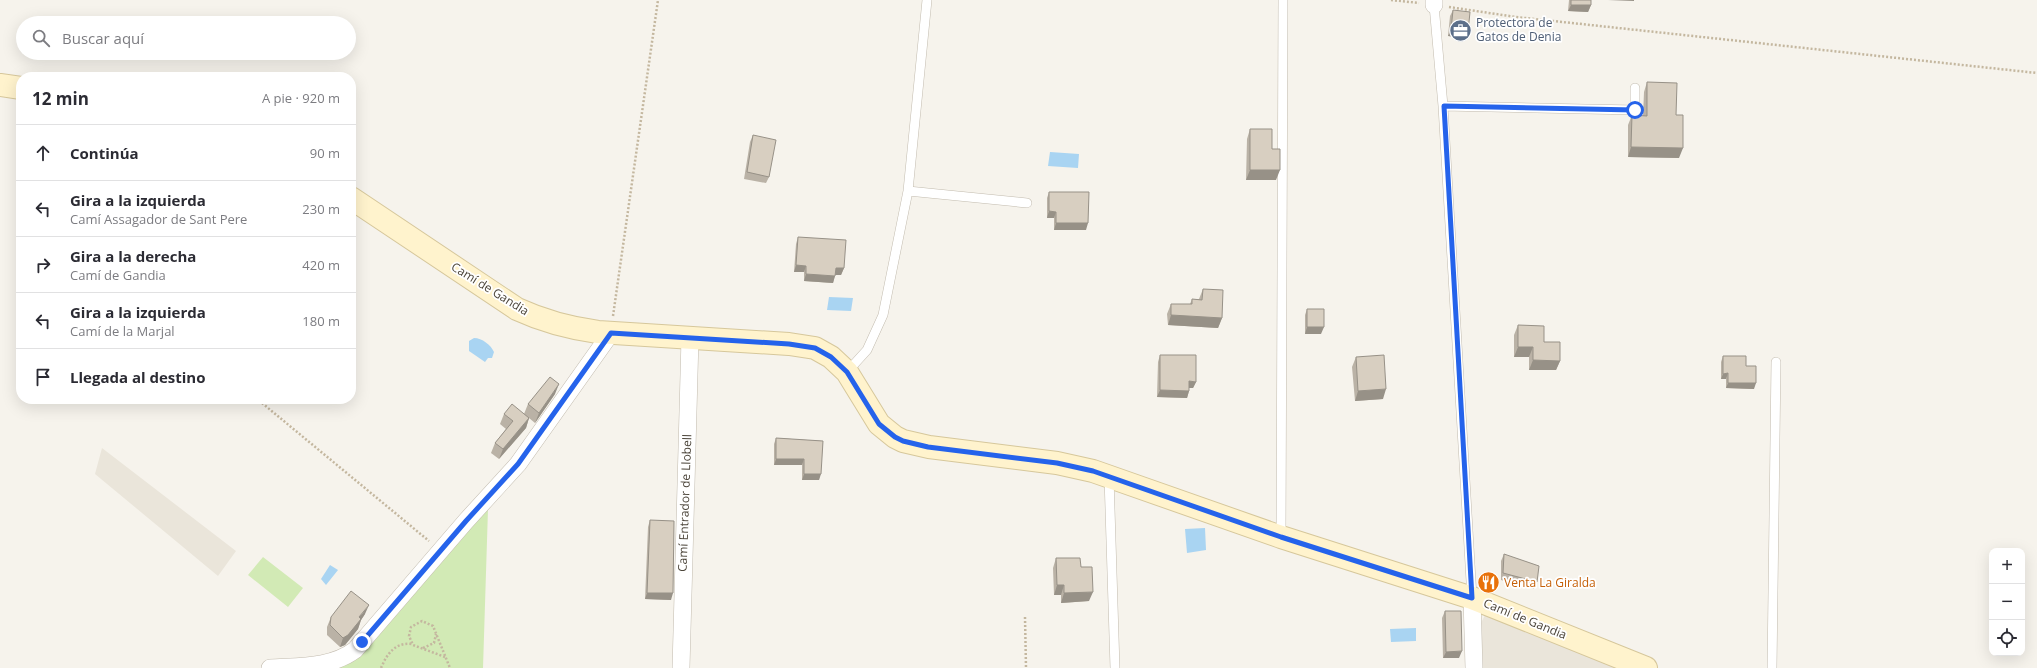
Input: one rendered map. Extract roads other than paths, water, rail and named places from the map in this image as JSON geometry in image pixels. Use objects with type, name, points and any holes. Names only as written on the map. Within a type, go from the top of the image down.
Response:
[{"type":"main road","points":[[0,85],[16,87]]},
{"type":"main road","name":"Camí de Gandia","points":[[356,201],[517,309],[554,324],[576,329],[611,333],[806,346],[827,354],[847,372],[879,424],[895,437],[903,441],[928,447],[1057,463],[1109,476],[1281,537],[1472,598],[1646,668]]},
{"type":"street","points":[[270,668],[319,665],[335,662],[349,655],[529,450],[611,333]]},
{"type":"street","name":"Camí Entrador de Llobell","points":[[681,668],[690,338]]},
{"type":"street","points":[[1472,598],[1474,668]]},
{"type":"lane","points":[[847,372],[867,350],[883,315],[908,191],[927,0]]},
{"type":"lane","points":[[1281,537],[1283,0]]},
{"type":"lane","points":[[1434,2],[1444,106],[1472,598]]},
{"type":"lane","points":[[1444,106],[1635,110],[1635,88]]},
{"type":"lane","points":[[908,191],[1027,203]]},
{"type":"lane","points":[[1772,668],[1776,362]]},
{"type":"lane","points":[[1109,476],[1115,668]]},
{"type":"water","points":[[1050,152],[1079,154],[1078,168],[1048,166]]},
{"type":"water","points":[[829,297],[853,298],[851,311],[827,310]]},
{"type":"water","points":[[474,338],[486,342],[491,347],[494,352],[492,358],[488,358],[485,362],[469,351],[469,341]]},
{"type":"water","points":[[1205,528],[1206,550],[1187,553],[1185,529]]},
{"type":"water","points":[[330,565],[338,570],[326,585],[321,579]]},
{"type":"water","points":[[1416,628],[1416,641],[1391,642],[1390,629]]},
{"type":"place","name":"Protectora de Gatos de Denia","points":[[1460,30]]},
{"type":"place","name":"Venta La Giralda","points":[[1489,583]]}]
